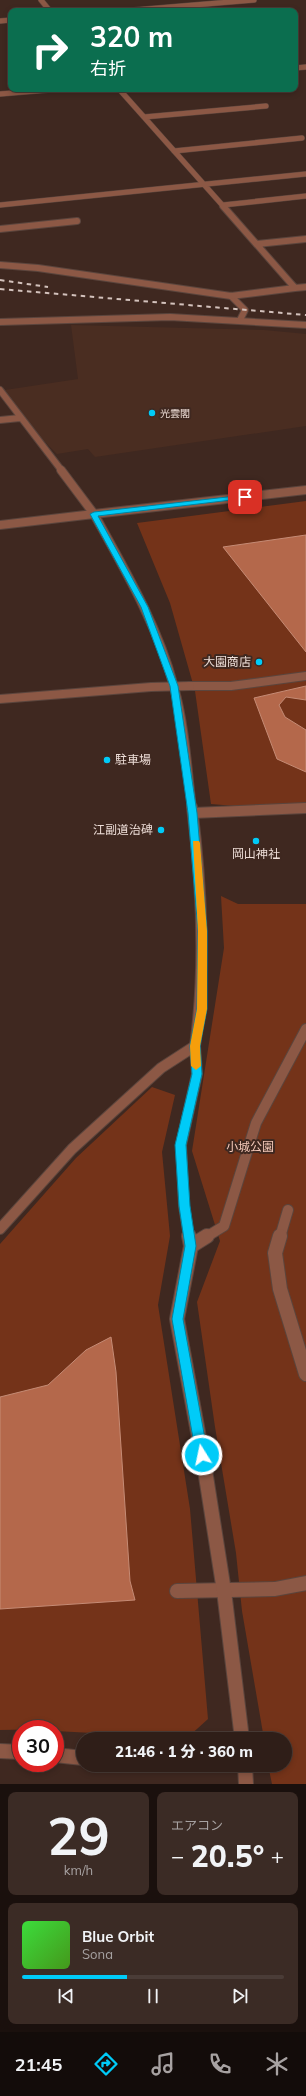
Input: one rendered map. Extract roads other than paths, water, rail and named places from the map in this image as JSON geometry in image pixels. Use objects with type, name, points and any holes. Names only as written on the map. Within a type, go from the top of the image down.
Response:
[{"type":"street","points":[[41,0],[48,8]]},
{"type":"street","points":[[158,8],[254,0]]},
{"type":"street","points":[[0,94],[24,92]]},
{"type":"street","points":[[122,92],[295,288]]},
{"type":"street","points":[[144,117],[266,106]]},
{"type":"street","points":[[174,151],[302,138]]},
{"type":"street","points":[[0,205],[306,174]]},
{"type":"street","points":[[222,205],[306,196]]},
{"type":"street","points":[[0,229],[77,221]]},
{"type":"street","points":[[257,244],[306,239]]},
{"type":"street","points":[[0,265],[38,268],[231,296],[306,286]]},
{"type":"street","points":[[231,296],[245,310],[240,320]]},
{"type":"street","points":[[0,322],[170,317],[306,325]]},
{"type":"street","points":[[0,390],[94,514],[144,607],[174,686],[193,813],[202,931],[202,1009],[195,1046],[197,1074],[181,1145],[184,1206],[190,1246],[177,1319],[205,1470],[224,1591],[241,1732]]},
{"type":"street","points":[[0,420],[20,418]]},
{"type":"street","points":[[0,525],[306,490]]},
{"type":"street","points":[[0,699],[174,686],[231,686],[306,676]]},
{"type":"street","points":[[193,813],[306,808]]},
{"type":"street","points":[[190,1246],[224,1226],[256,1123],[306,1029]]},
{"type":"street","points":[[0,1228],[72,1150],[161,1068],[195,1046]]},
{"type":"street","points":[[288,1210],[275,1253],[280,1289],[306,1374]]},
{"type":"street","points":[[177,1591],[275,1589],[306,1583]]},
{"type":"street","points":[[0,1751],[12,1752]]},
{"type":"street","points":[[64,1756],[76,1757]]},
{"type":"street","points":[[245,1772],[246,1784]]},
{"type":"railway","points":[[0,280],[48,287]]},
{"type":"railway","points":[[0,289],[306,315]]},
{"type":"place","name":"光雲閣","points":[[152,413]]},
{"type":"place","name":"大園商店","points":[[259,662]]},
{"type":"place","name":"駐車場","points":[[107,760]]},
{"type":"place","name":"江副道治碑","points":[[161,830]]},
{"type":"place","name":"岡山神社","points":[[256,841]]},
{"type":"park label","name":"小城公園","points":[[250,1147]]}]
